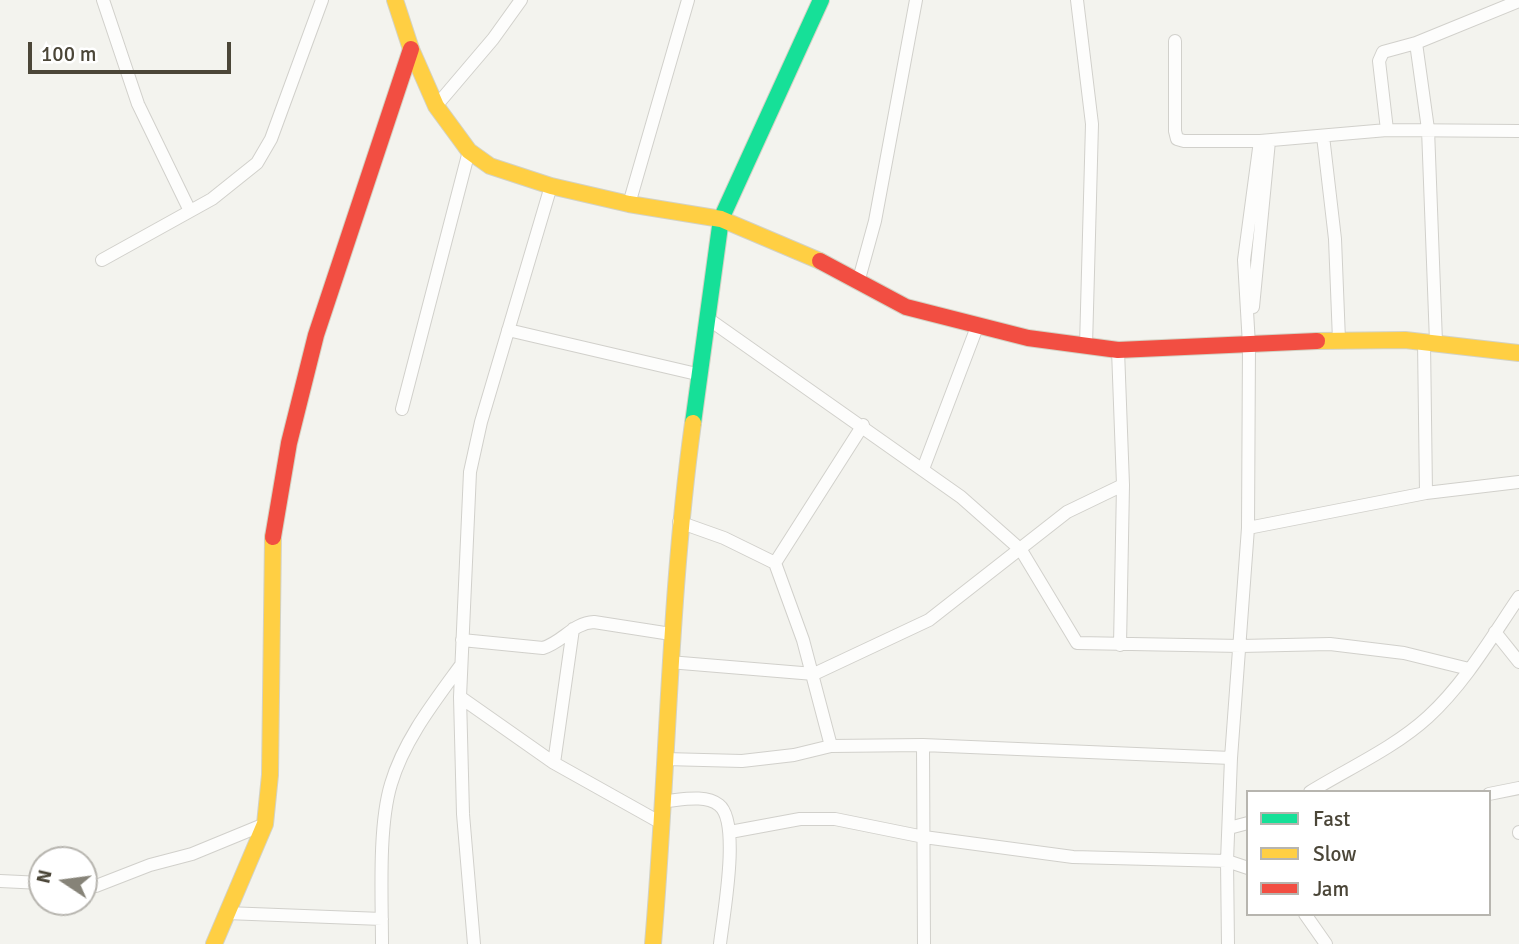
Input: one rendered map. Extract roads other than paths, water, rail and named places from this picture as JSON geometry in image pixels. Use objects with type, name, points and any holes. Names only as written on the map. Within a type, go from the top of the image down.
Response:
[{"type":"street","points":[[103,0],[138,104],[189,209]]},
{"type":"street","points":[[102,260],[189,209],[212,199],[248,173],[265,151],[322,0]]},
{"type":"street","points":[[395,0],[411,49],[436,106],[469,151],[512,175],[551,186],[629,204],[721,219],[859,279],[906,307],[977,327],[1118,350],[1339,340],[1430,342],[1519,353]]},
{"type":"street","points":[[436,106],[493,39],[521,0]]},
{"type":"street","points":[[629,204],[688,0]]},
{"type":"street","points":[[653,944],[665,801],[669,662],[679,522],[721,219],[821,0]]},
{"type":"street","points":[[859,279],[875,221],[916,0]]},
{"type":"street","points":[[1077,0],[1092,124],[1086,346]]},
{"type":"street","points":[[1387,130],[1380,57],[1383,52],[1416,43],[1519,1]]},
{"type":"street","points":[[1175,41],[1177,139],[1265,141],[1428,129],[1519,131]]},
{"type":"street","points":[[1416,43],[1428,129],[1430,342],[1426,493]]},
{"type":"street","points":[[214,944],[251,863],[265,824],[270,775],[274,540],[289,443],[316,335],[411,49]]},
{"type":"street","points":[[1323,136],[1335,239],[1339,340]]},
{"type":"street","points":[[1228,944],[1227,861],[1231,758],[1248,528],[1249,345],[1244,260],[1265,141]]},
{"type":"street","points":[[402,409],[469,151]]},
{"type":"street","points":[[474,944],[463,814],[460,697],[470,472],[481,422],[551,186]]},
{"type":"street","points":[[707,318],[923,469],[1021,550],[1077,643],[1241,646],[1331,643],[1404,653],[1469,669]]},
{"type":"street","points":[[923,469],[977,327]]},
{"type":"street","points":[[508,330],[701,375]]},
{"type":"street","points":[[1118,350],[1123,485],[1120,645]]},
{"type":"street","points":[[775,563],[863,425]]},
{"type":"street","points":[[1248,528],[1426,493],[1519,482]]},
{"type":"street","points":[[669,662],[814,674],[922,624],[1067,512],[1123,485]]},
{"type":"street","points":[[679,522],[724,538],[775,563],[814,674],[831,746]]},
{"type":"street","points":[[1313,790],[1401,738],[1428,716],[1469,669],[1519,597]]},
{"type":"street","points":[[462,640],[543,648],[583,623],[594,622],[671,634]]},
{"type":"street","points":[[554,763],[573,629]]},
{"type":"street","points":[[1496,632],[1519,662]]},
{"type":"street","points":[[382,944],[385,823],[390,786],[424,716],[461,665]]},
{"type":"street","points":[[460,697],[554,763],[663,824]]},
{"type":"street","points":[[665,759],[717,762],[755,760],[831,746],[923,745],[1231,758]]},
{"type":"street","points":[[923,745],[924,944]]},
{"type":"street","points":[[1491,794],[1519,788]]},
{"type":"street","points":[[665,801],[698,799],[720,805],[730,832],[720,944]]},
{"type":"street","points":[[730,832],[817,819],[1073,857],[1227,861],[1246,867]]},
{"type":"street","points":[[98,883],[192,855],[265,824]]},
{"type":"street","points":[[1229,828],[1246,824]]},
{"type":"street","points":[[0,881],[28,882]]},
{"type":"street","points":[[226,914],[382,919]]},
{"type":"street","points":[[1306,916],[1326,944]]}]
